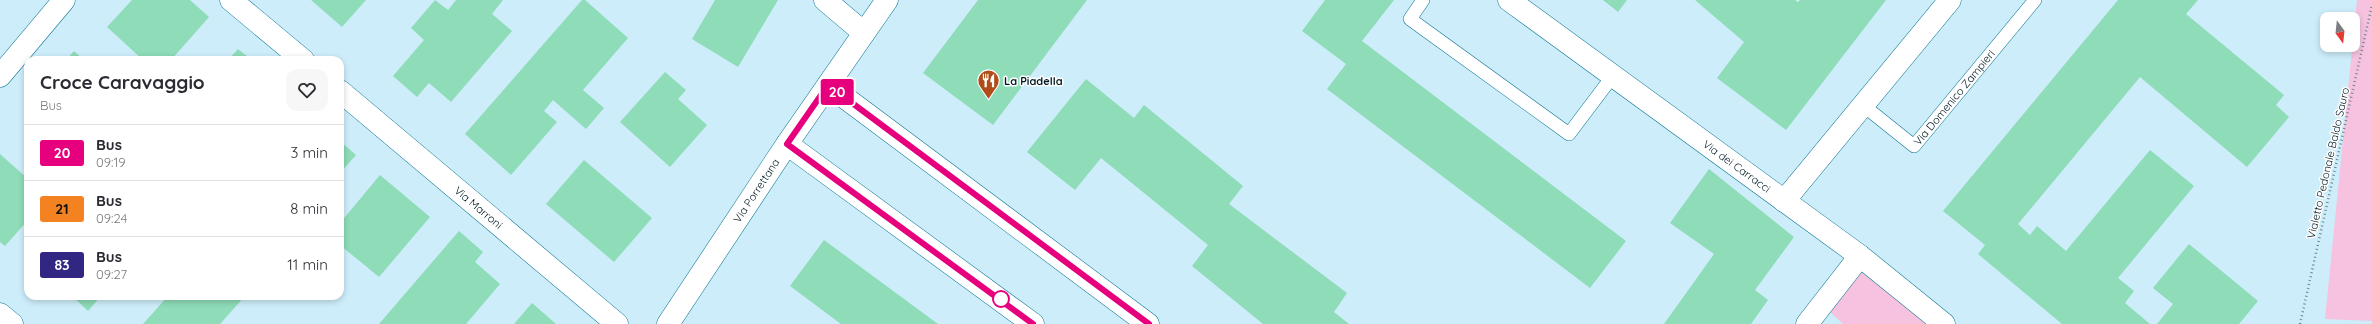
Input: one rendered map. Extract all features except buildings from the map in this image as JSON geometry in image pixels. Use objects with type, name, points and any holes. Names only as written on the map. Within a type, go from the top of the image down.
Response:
[{"type":"street","points":[[0,76],[64,0]]},
{"type":"street","points":[[231,0],[298,56]]},
{"type":"street","points":[[825,0],[864,33]]},
{"type":"street","name":"Via Porrettana","points":[[668,324],[787,144],[887,0]]},
{"type":"street","name":"Via dei Carracci","points":[[1509,0],[1612,77],[1860,256],[1944,324]]},
{"type":"street","points":[[1784,201],[1950,0]]},
{"type":"street","points":[[828,85],[1148,324]]},
{"type":"street","name":"Via Marroni","points":[[344,94],[617,324]]},
{"type":"street","points":[[787,144],[1033,324]]},
{"type":"street","points":[[1807,324],[1860,256]]},
{"type":"street","points":[[0,314],[12,324]]},
{"type":"lane","points":[[1423,0],[1410,19],[1569,134],[1612,77]]},
{"type":"lane","name":"Via Domenico Zampieri","points":[[1864,106],[1914,146],[2035,0]]},
{"type":"path","name":"Vialetto Pedonale Baldo Sauro","points":[[2300,324],[2372,5]]},
{"type":"shaded area","points":[[2357,0],[2372,0],[2372,321],[2325,319],[2352,52],[2360,52],[2360,12],[2356,12]]},
{"type":"shaded area","points":[[1869,263],[1937,324],[1843,324],[1828,310]]},
{"type":"bus line","name":"20","points":[[1033,324],[1001,299],[787,144],[828,85],[1149,324]]},
{"type":"place","name":"La Piadella","points":[[989,100]]}]
